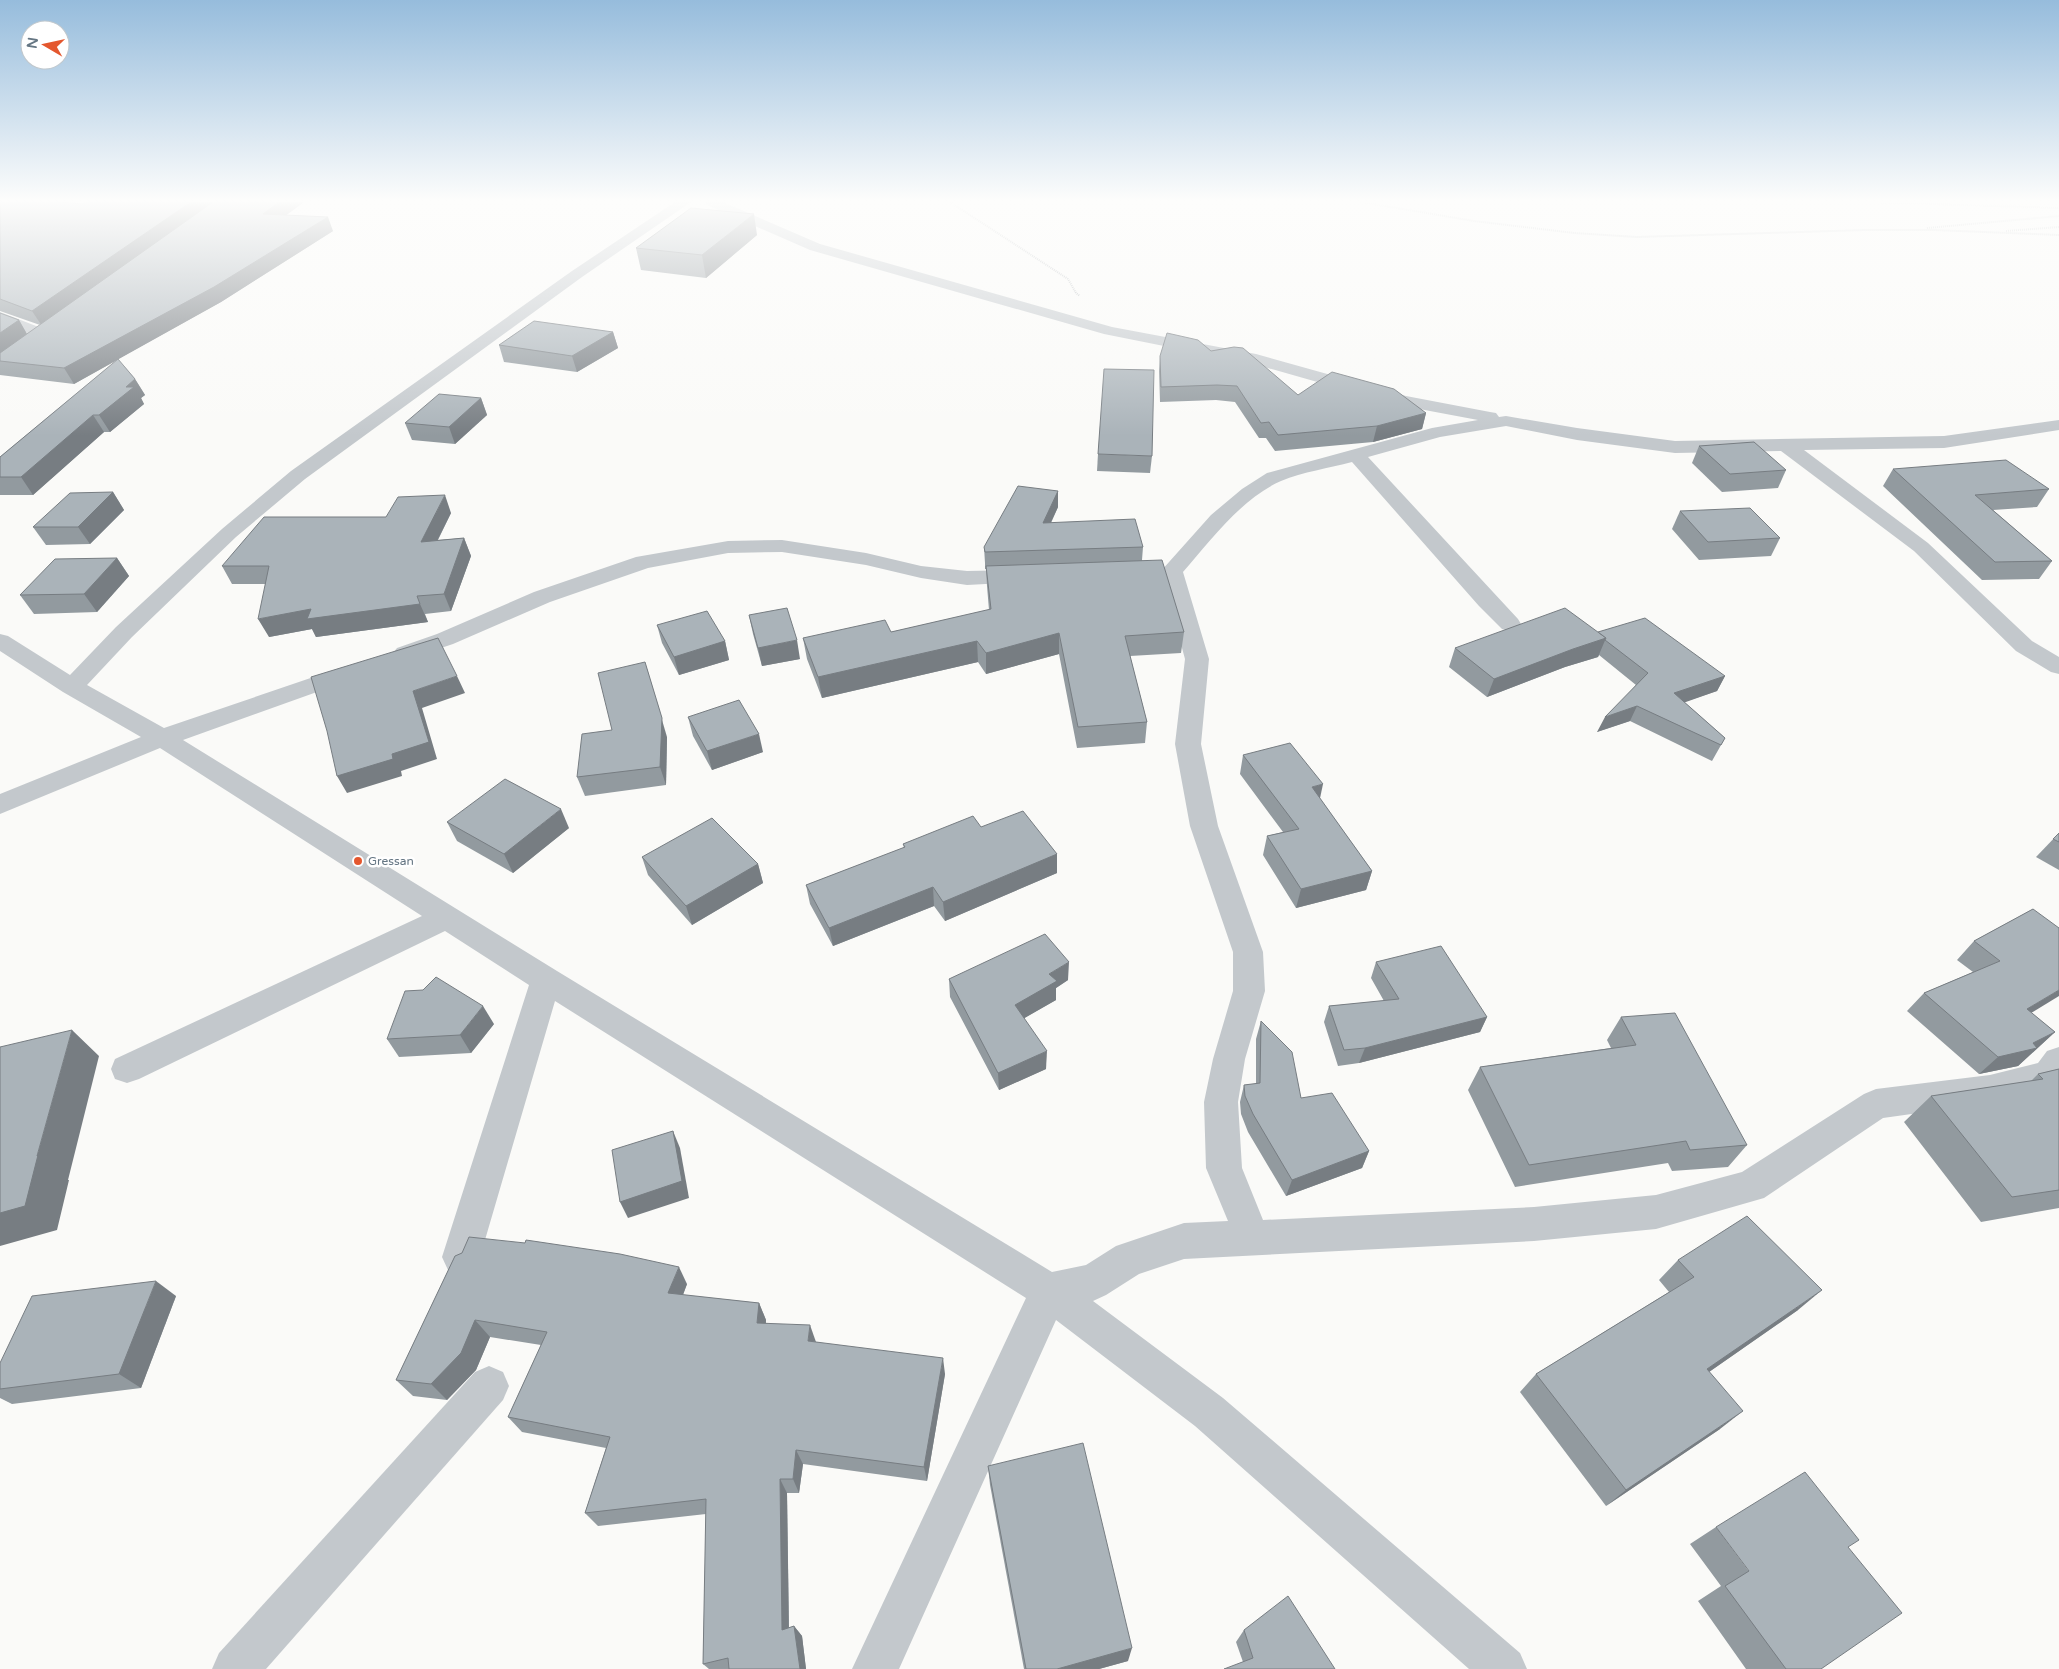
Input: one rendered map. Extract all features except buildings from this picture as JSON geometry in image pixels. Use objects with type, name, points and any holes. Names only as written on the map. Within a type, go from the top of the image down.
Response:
[{"type":"street","points":[[72,686],[124,632],[229,533],[298,474],[569,280]]},
{"type":"street","points":[[930,280],[1110,331],[1256,359],[1404,401],[1577,434],[1675,447],[1944,442],[2059,425]]},
{"type":"street","points":[[0,317],[43,334]]},
{"type":"street","points":[[1254,1238],[1224,1168],[1222,1102],[1230,1059],[1249,991],[1248,952],[1204,826],[1188,744],[1196,659],[1162,572],[1218,519],[1249,493],[1274,477],[1438,432],[1506,421]]},
{"type":"street","points":[[1785,446],[1921,547],[2024,646],[2059,667]]},
{"type":"street","points":[[1355,454],[1510,624]]},
{"type":"street","points":[[0,805],[162,738],[445,639],[542,597],[644,562],[728,547],[782,546],[866,559],[921,572],[967,578],[1045,576]]},
{"type":"street","points":[[0,641],[72,686],[162,738],[546,980],[1049,1291],[1209,1412],[1504,1669]]},
{"type":"street","points":[[127,1069],[448,917]]},
{"type":"street","points":[[460,1257],[546,980]]},
{"type":"street","points":[[1049,1291],[1092,1282],[1129,1259],[1184,1241],[1534,1224],[1656,1212],[1751,1186],[1876,1104],[1990,1089],[2048,1074],[2059,1061]]},
{"type":"street","points":[[875,1669],[1049,1291]]},
{"type":"street","points":[[236,1669],[489,1386]]},
{"type":"path","points":[[1069,280],[1076,293],[1083,298]]},
{"type":"place","name":"Gressan","points":[[358,861]]}]
